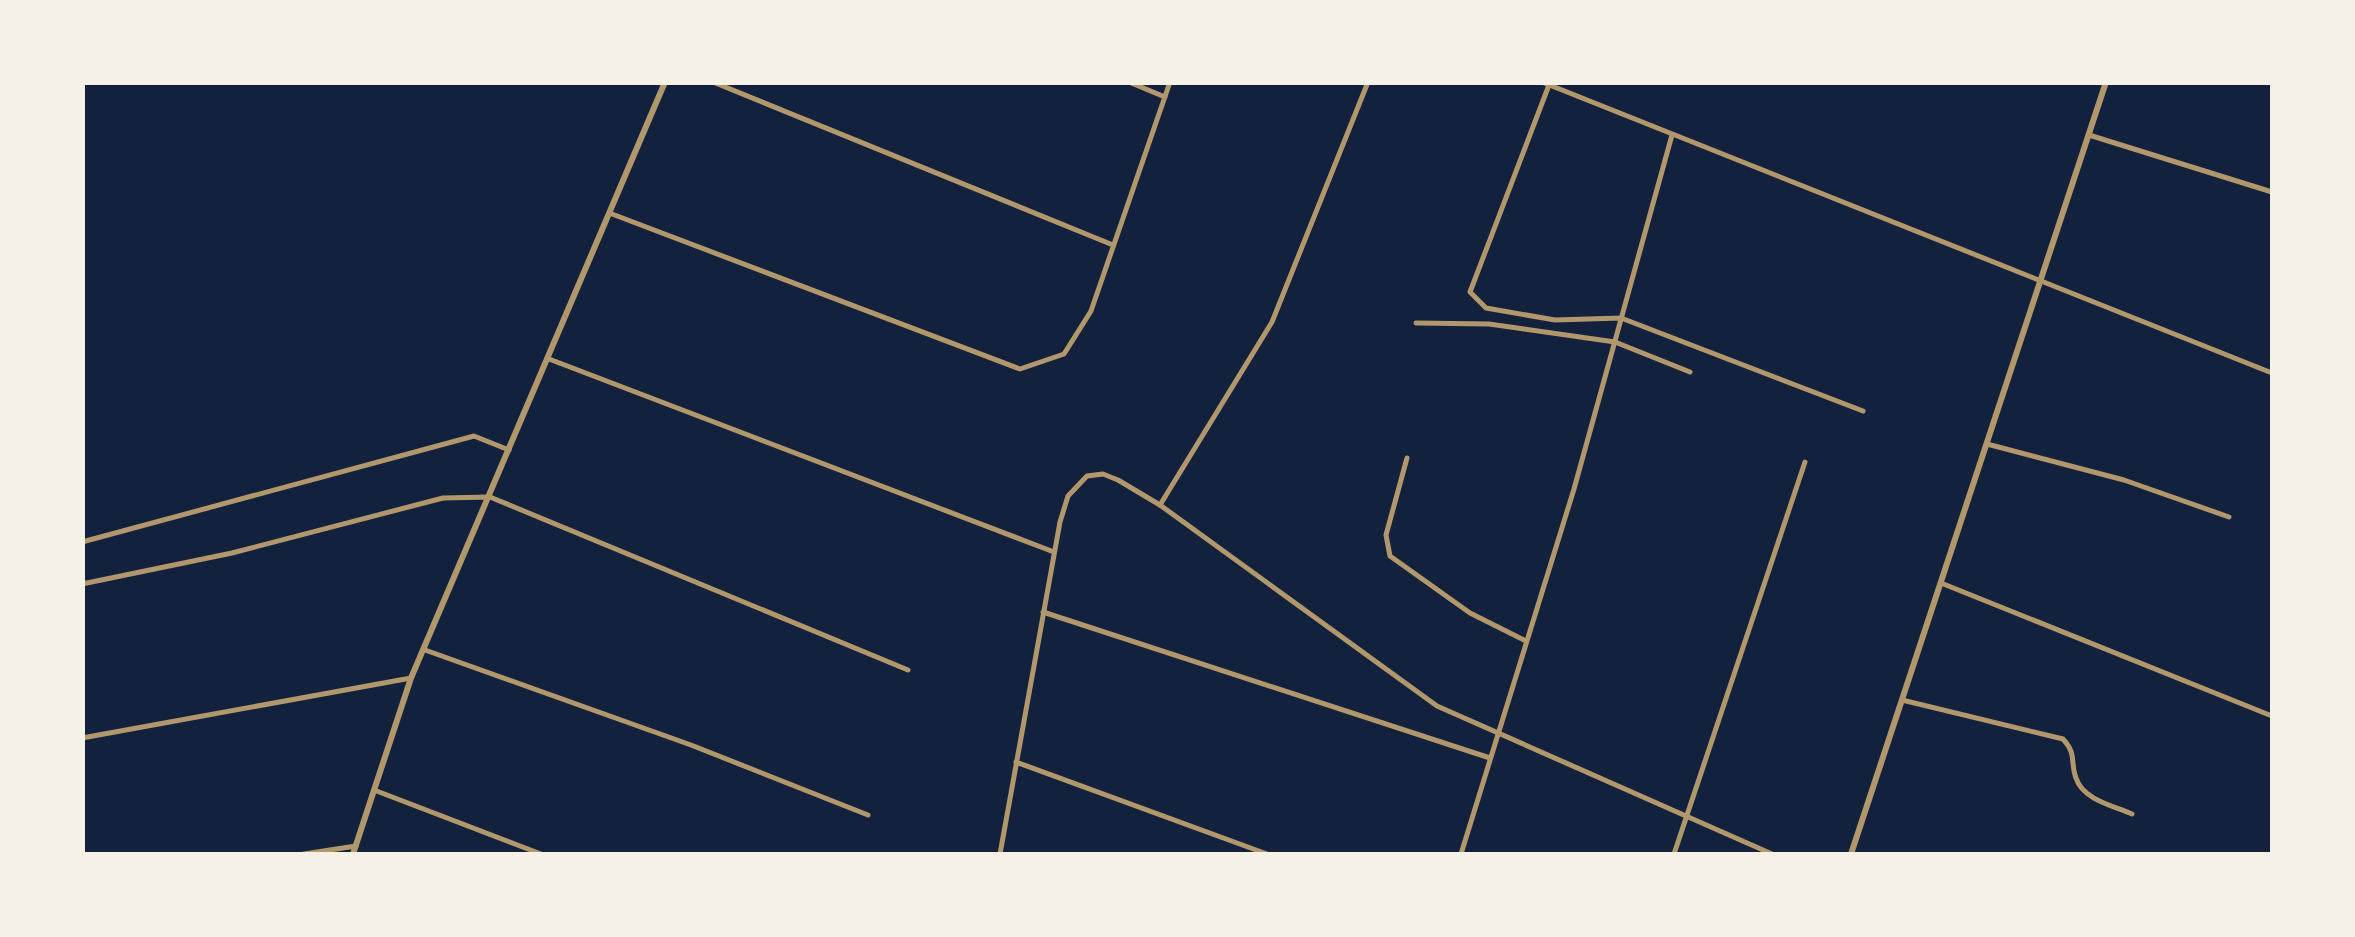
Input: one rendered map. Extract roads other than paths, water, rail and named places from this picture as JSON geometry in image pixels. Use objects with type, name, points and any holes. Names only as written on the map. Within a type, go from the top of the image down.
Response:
[{"type":"street","points":[[304,854],[354,850],[411,678],[612,214],[664,82]]},
{"type":"street","points":[[714,82],[1114,245]]},
{"type":"street","points":[[1130,82],[1165,97]]},
{"type":"street","points":[[612,214],[1020,369],[1064,354],[1091,310],[1170,82]]},
{"type":"street","points":[[1160,505],[1272,322],[1368,82]]},
{"type":"street","points":[[1851,854],[2106,82]]},
{"type":"street","points":[[1863,411],[1621,318],[1555,320],[1486,308],[1470,292],[1546,84],[2272,373]]},
{"type":"street","points":[[1460,854],[1672,135]]},
{"type":"street","points":[[2089,135],[2272,192]]},
{"type":"street","points":[[1416,323],[1489,324],[1614,342],[1690,372]]},
{"type":"street","points":[[549,359],[1054,552]]},
{"type":"street","points":[[82,542],[474,436],[510,450]]},
{"type":"street","points":[[1987,444],[2124,480],[2229,516]]},
{"type":"street","points":[[1407,458],[1386,536],[1390,556],[1470,613],[1526,640]]},
{"type":"street","points":[[1674,854],[1805,462]]},
{"type":"street","points":[[1000,854],[1054,552],[1068,496],[1087,476],[1103,474],[1160,505],[1437,706],[1498,729],[1772,854]]},
{"type":"street","points":[[82,584],[232,553],[443,498],[490,497],[908,670]]},
{"type":"street","points":[[1940,582],[2272,716]]},
{"type":"street","points":[[1043,612],[1490,758]]},
{"type":"street","points":[[425,650],[691,745],[868,815]]},
{"type":"street","points":[[82,738],[411,678]]},
{"type":"street","points":[[1902,700],[2064,739],[2074,751],[2076,778],[2088,795],[2132,814]]},
{"type":"street","points":[[1016,762],[1267,854]]},
{"type":"street","points":[[372,789],[542,854]]}]
